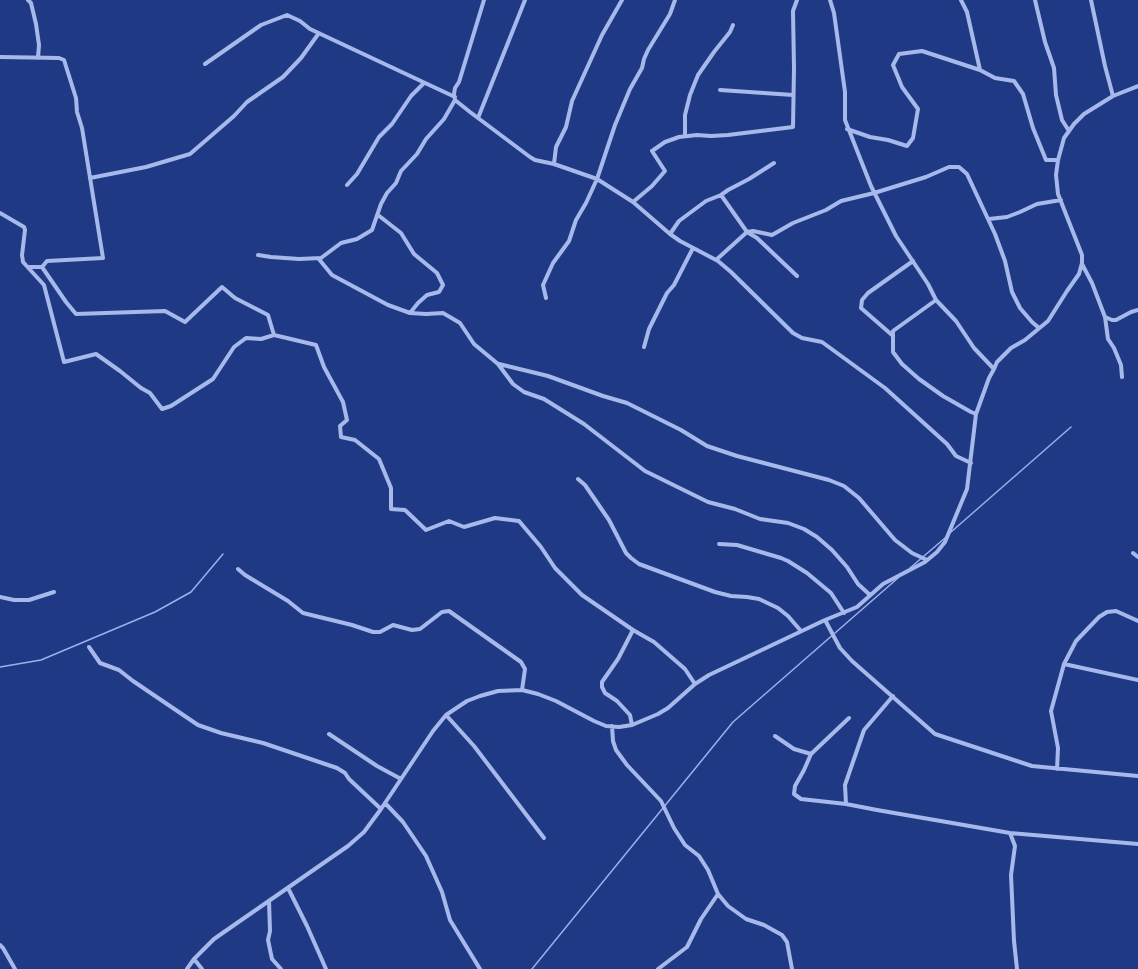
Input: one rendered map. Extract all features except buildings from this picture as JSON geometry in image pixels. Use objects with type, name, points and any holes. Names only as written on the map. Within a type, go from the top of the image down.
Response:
[{"type":"street","points":[[28,0],[31,3],[36,24],[39,44],[38,58]]},
{"type":"street","points":[[258,255],[278,258],[321,258],[341,243],[357,239],[372,230],[381,204],[387,193],[396,183],[401,171],[417,154],[426,139],[444,119],[455,98],[455,88],[459,82],[484,0]]},
{"type":"street","points":[[478,118],[525,0]]},
{"type":"street","points":[[554,164],[556,147],[566,127],[572,101],[602,35],[622,0]]},
{"type":"street","points":[[546,298],[543,285],[553,263],[569,241],[576,220],[597,179],[615,125],[630,89],[642,68],[648,50],[670,14],[675,0]]},
{"type":"street","points":[[634,202],[652,186],[665,171],[652,151],[666,142],[679,137],[697,134],[711,136],[793,127],[793,11],[797,0]]},
{"type":"street","points":[[830,0],[834,13],[845,92],[845,115],[847,129],[874,193],[896,236],[928,284],[936,300],[956,321],[974,348],[994,369]]},
{"type":"street","points":[[961,0],[967,12],[980,70]]},
{"type":"street","points":[[1035,0],[1054,68],[1056,95],[1062,120],[1069,131]]},
{"type":"street","points":[[1092,0],[1105,66],[1113,96]]},
{"type":"street","points":[[206,64],[261,25],[287,15],[300,21],[310,29],[455,98],[478,118],[530,157],[597,179],[634,202],[670,234],[716,260],[731,272],[793,334],[802,338],[822,342],[836,352],[885,388],[947,444],[956,456],[971,463]]},
{"type":"street","points":[[685,136],[685,115],[690,95],[698,75],[730,32],[733,25]]},
{"type":"street","points":[[90,178],[146,167],[190,154],[234,116],[247,102],[283,77],[301,58],[320,33]]},
{"type":"street","points":[[847,129],[870,137],[888,140],[907,146],[913,138],[918,109],[902,87],[893,65],[899,54],[922,50],[980,70],[995,78],[1014,81],[1023,94],[1033,128],[1046,160],[1058,160]]},
{"type":"street","points":[[0,57],[59,58],[64,60],[76,98],[77,112],[82,128],[103,258],[47,261],[42,268]]},
{"type":"street","points":[[347,185],[357,174],[379,137],[392,124],[411,96],[424,83]]},
{"type":"street","points":[[187,969],[194,959],[214,939],[353,842],[364,832],[433,731],[446,715],[466,701],[498,691],[522,690],[556,701],[606,726],[632,725],[668,708],[695,684],[709,675],[825,620],[857,607],[883,584],[927,560],[937,552],[944,542],[967,489],[976,414],[989,378],[997,362],[1011,348],[1025,340],[1048,321],[1067,290],[1079,274],[1082,263],[1082,255],[1058,194],[1056,175],[1058,160],[1064,138],[1074,124],[1084,114],[1113,96],[1138,86]]},
{"type":"street","points":[[720,90],[793,95]]},
{"type":"street","points":[[670,234],[679,221],[694,209],[706,201],[721,195],[749,179],[774,163]]},
{"type":"street","points":[[716,260],[747,232],[753,231],[772,235],[793,222],[826,210],[841,201],[874,193],[926,177],[949,167],[959,167],[967,174],[981,206],[989,219],[1000,246],[1012,292],[1020,308],[1039,328]]},
{"type":"street","points":[[721,195],[747,232],[763,243],[797,276]]},
{"type":"street","points":[[989,219],[1006,217],[1037,204],[1061,200]]},
{"type":"street","points":[[0,213],[24,227],[23,262],[44,285],[64,362],[96,354],[141,388],[150,393],[162,409],[171,406],[213,379],[234,347],[246,338],[261,339],[274,335],[316,345],[324,367],[343,402],[347,420],[340,426],[341,437],[355,440],[379,459],[390,488],[391,509],[405,510],[426,530],[449,521],[464,527],[495,518],[519,521],[541,547],[555,568],[582,595],[633,630],[654,642],[685,669],[695,684]]},
{"type":"street","points":[[378,215],[401,233],[414,254],[437,273],[443,285],[439,292],[427,295],[418,302],[410,312]]},
{"type":"street","points":[[644,347],[649,329],[693,248]]},
{"type":"street","points":[[318,258],[332,275],[388,305],[410,312],[426,314],[443,313],[460,323],[474,344],[498,364],[513,384],[524,392],[544,399],[584,424],[645,470],[708,502],[735,509],[760,518],[788,523],[804,529],[817,537],[832,550],[847,567],[858,584],[870,595]]},
{"type":"street","points":[[892,335],[861,308],[862,300],[913,261]]},
{"type":"street","points":[[1082,263],[1106,317],[1108,339],[1114,348],[1121,365],[1122,377]]},
{"type":"street","points":[[29,268],[42,268]]},
{"type":"street","points":[[42,268],[76,314],[166,311],[185,322],[222,287],[235,298],[268,316],[274,335]]},
{"type":"street","points":[[936,300],[893,331],[892,352],[919,380],[943,396],[976,414]]},
{"type":"street","points":[[1106,317],[1116,320],[1138,310]]},
{"type":"street","points":[[498,364],[548,376],[627,403],[681,430],[707,446],[737,456],[830,480],[844,486],[859,498],[895,540],[912,553],[927,560]]},
{"type":"street","points":[[578,479],[585,485],[609,520],[626,553],[639,564],[715,592],[731,596],[747,596],[759,599],[778,608],[802,631]]},
{"type":"street","points":[[720,544],[737,545],[788,561],[807,573],[831,593],[844,613]]},
{"type":"street","points":[[1133,553],[1138,557]]},
{"type":"street","points":[[238,569],[245,575],[288,601],[303,613],[352,625],[373,632],[380,632],[394,625],[412,630],[420,629],[442,612],[450,611],[522,662],[525,669],[522,690]]},
{"type":"street","points":[[0,597],[14,600],[29,600],[54,592]]},
{"type":"street","points":[[1057,769],[1058,748],[1051,711],[1064,664],[1076,641],[1099,617],[1107,612],[1116,611],[1138,621]]},
{"type":"street","points":[[825,620],[840,648],[852,661],[936,734],[1032,766],[1138,776]]},
{"type":"street","points":[[632,725],[630,715],[617,701],[605,693],[602,687],[602,682],[618,659],[633,630]]},
{"type":"street","points":[[89,647],[100,663],[119,670],[198,725],[220,734],[264,743],[337,768],[345,773],[349,779],[381,809]]},
{"type":"street","points":[[1064,664],[1138,680]]},
{"type":"street","points":[[846,804],[845,785],[864,730],[893,696]]},
{"type":"street","points":[[446,715],[474,746],[544,838]]},
{"type":"street","points":[[848,718],[811,754],[795,786],[794,794],[801,799],[846,804],[1010,833],[1138,844]]},
{"type":"street","points":[[612,726],[613,741],[616,750],[627,765],[661,801],[674,828],[685,845],[699,856],[708,870],[718,894],[728,906],[746,919],[764,925],[782,935],[787,942],[792,969]]},
{"type":"street","points":[[329,734],[401,779]]},
{"type":"street","points":[[774,736],[794,749],[811,754]]},
{"type":"street","points":[[385,803],[403,822],[426,856],[442,892],[450,920],[480,969]]},
{"type":"street","points":[[1010,833],[1015,846],[1011,875],[1014,941],[1017,969]]},
{"type":"street","points":[[288,888],[308,926],[326,969]]},
{"type":"street","points":[[658,969],[687,947],[701,919],[718,894]]},
{"type":"street","points":[[269,900],[270,931],[268,940],[272,959],[281,969]]},
{"type":"street","points":[[0,945],[15,969]]},
{"type":"street","points":[[194,959],[202,969]]},
{"type":"waterway","points":[[951,532],[1071,427]]},
{"type":"waterway","points":[[910,568],[945,538]]},
{"type":"waterway","points":[[0,667],[41,660],[155,612],[191,592],[223,554]]},
{"type":"waterway","points":[[532,969],[733,722],[898,578]]}]
